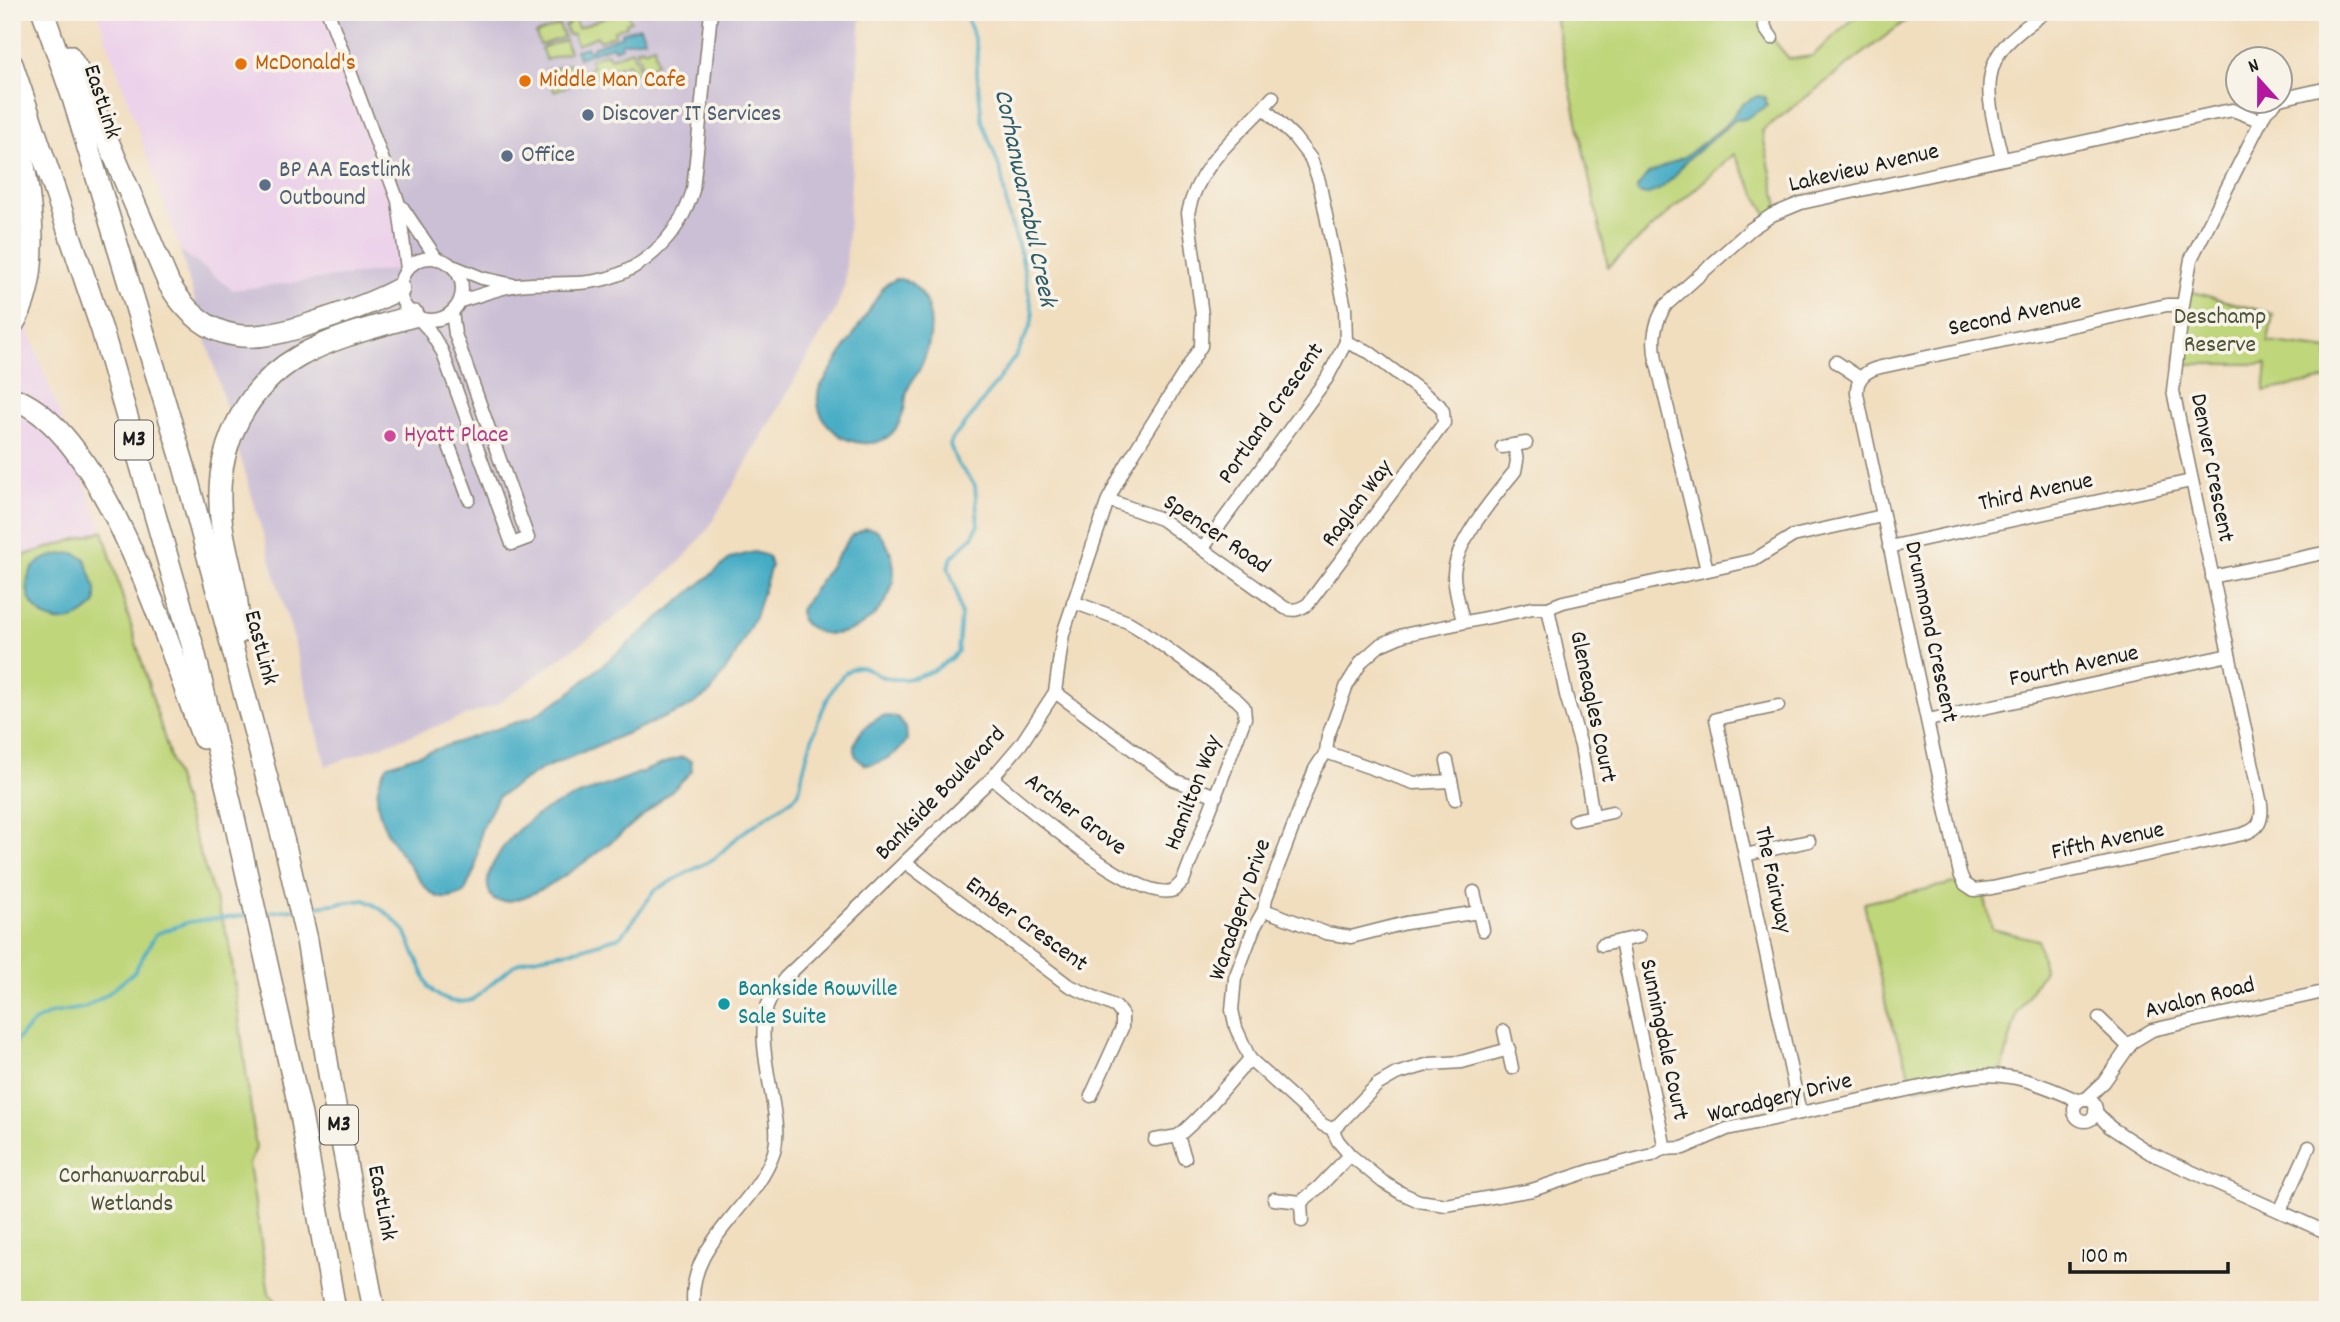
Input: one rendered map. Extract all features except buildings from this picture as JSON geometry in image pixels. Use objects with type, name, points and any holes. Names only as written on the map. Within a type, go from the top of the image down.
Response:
[{"type":"highway","points":[[43,12],[77,69],[163,272],[176,295],[209,327],[243,337],[266,337],[357,309],[399,289]]},
{"type":"highway","name":"EastLink","points":[[43,12],[73,98],[184,466],[287,853],[307,940],[330,1080],[374,1310]]},
{"type":"highway","name":"M3","points":[[12,64],[103,330],[192,647],[235,821],[301,1115],[335,1310]]},
{"type":"highway","points":[[12,109],[24,161],[31,249],[26,291],[18,318],[12,326]]},
{"type":"highway","points":[[244,691],[236,597],[219,498],[224,457],[236,423],[259,390],[296,358],[330,342],[416,317]]},
{"type":"highway","points":[[12,398],[45,418],[83,460],[100,485],[120,523],[156,612],[235,821]]},
{"type":"street","points":[[328,12],[398,201],[407,268]]},
{"type":"street","points":[[460,301],[518,285],[591,282],[614,276],[647,258],[662,246],[690,201],[695,181],[711,12]]},
{"type":"street","points":[[1763,12],[1765,28],[1772,38]]},
{"type":"street","points":[[2003,159],[1990,102],[1990,71],[2002,48],[2045,12]]},
{"type":"street","points":[[2294,96],[2328,88]]},
{"type":"street","name":"Bankside Boulevard","points":[[694,1310],[691,1292],[697,1267],[761,1178],[774,1153],[777,1133],[763,1024],[769,1001],[785,978],[992,778],[1021,744],[1055,692],[1063,634],[1108,500],[1125,467],[1201,346],[1202,316],[1188,213],[1191,197],[1208,166],[1273,97]]},
{"type":"street","name":"Portland Crescent","points":[[1203,548],[1327,378],[1346,342],[1345,309],[1319,181],[1311,159],[1294,137],[1264,108]]},
{"type":"street","name":"Lakeview Avenue","points":[[1707,570],[1655,352],[1654,337],[1656,324],[1666,305],[1751,229],[1788,207],[2226,110],[2261,121]]},
{"type":"street","points":[[2261,121],[2264,116]]},
{"type":"street","name":"Denver Crescent","points":[[2251,831],[2261,822],[2261,804],[2173,391],[2183,305],[2194,251],[2261,121]]},
{"type":"street","points":[[398,201],[443,261],[455,269],[461,284],[460,301],[452,312],[436,320],[416,317]]},
{"type":"street","points":[[452,312],[456,334],[528,538],[512,544],[442,351],[429,330],[403,304],[399,289],[407,268],[421,260],[443,261],[482,278],[518,285]]},
{"type":"street","name":"Second Avenue","points":[[1860,378],[1868,370],[1891,364],[2167,305],[2183,305]]},
{"type":"street","name":"Raglan Way","points":[[1297,610],[1308,604],[1441,429],[1445,417],[1439,405],[1369,352],[1346,342]]},
{"type":"street","points":[[1836,362],[1860,378]]},
{"type":"street","name":"Drummond Crescent","points":[[1860,378],[1857,394],[1961,874],[1965,884],[1974,890]]},
{"type":"street","points":[[445,435],[469,499]]},
{"type":"street","points":[[1463,622],[1454,578],[1457,558],[1463,543],[1515,471],[1517,461],[1514,445]]},
{"type":"street","points":[[484,466],[500,460]]},
{"type":"street","name":"Third Avenue","points":[[1889,547],[2191,481]]},
{"type":"street","name":"Spencer Road","points":[[1108,500],[1161,519],[1284,608],[1297,610]]},
{"type":"street","name":"Waradgery Drive","points":[[1882,516],[1793,536],[1754,560],[1563,602],[1548,608],[1533,608],[1392,639],[1368,655],[1356,668],[1347,685],[1328,736],[1326,752],[1317,764],[1306,790],[1233,989],[1233,1018],[1238,1036],[1250,1059],[1299,1101],[1322,1125],[1333,1130],[1350,1155],[1374,1176],[1419,1201],[1447,1205],[1532,1190],[1593,1170],[1647,1157],[1665,1149],[1683,1148],[1723,1130],[1987,1074],[2016,1077],[2056,1091],[2158,1157],[2328,1233]]},
{"type":"street","points":[[2212,577],[2328,552]]},
{"type":"street","name":"Hamilton Way","points":[[1073,602],[1128,622],[1143,631],[1244,707],[1245,718],[1216,796],[1183,881],[1174,890]]},
{"type":"street","name":"Gleneagles Court","points":[[1548,608],[1558,644],[1566,695],[1580,746],[1593,816]]},
{"type":"street","name":"Fourth Avenue","points":[[1928,720],[2229,654]]},
{"type":"street","points":[[1055,692],[1174,780],[1216,796]]},
{"type":"street","name":"The Fairway","points":[[1777,706],[1716,719],[1800,1113]]},
{"type":"street","points":[[1326,752],[1414,783],[1451,781]]},
{"type":"street","points":[[1447,761],[1455,799]]},
{"type":"street","name":"Archer Grove","points":[[992,778],[1060,834],[1112,872],[1160,892],[1174,890]]},
{"type":"street","name":"Gleneagles Court","points":[[1575,820],[1612,811]]},
{"type":"street","name":"Fifth Avenue","points":[[1974,890],[2251,831]]},
{"type":"street","points":[[1745,855],[1809,841]]},
{"type":"street","name":"Ember Crescent","points":[[905,862],[1068,985],[1115,1007],[1122,1014],[1122,1028],[1091,1096]]},
{"type":"street","points":[[1474,892],[1483,930]]},
{"type":"street","points":[[1264,910],[1326,933],[1351,937],[1406,923],[1479,912]]},
{"type":"street","name":"Sunningdale Court","points":[[1602,945],[1639,937]]},
{"type":"street","name":"Sunningdale Court","points":[[1621,941],[1665,1149]]},
{"type":"street","name":"Avalon Road","points":[[2086,1108],[2129,1046],[2141,1035],[2159,1027],[2328,990]]},
{"type":"street","points":[[2099,1018],[2129,1046]]},
{"type":"street","points":[[1504,1031],[1512,1068]]},
{"type":"street","points":[[1333,1130],[1377,1086],[1396,1074],[1430,1064],[1462,1062],[1509,1049]]},
{"type":"street","points":[[1155,1140],[1178,1136],[1204,1113],[1250,1059]]},
{"type":"street","points":[[1178,1136],[1185,1158]]},
{"type":"street","points":[[2280,1211],[2309,1147]]},
{"type":"street","points":[[1274,1199],[1301,1202],[1350,1155]]},
{"type":"street","points":[[1301,1202],[1302,1222]]},
{"type":"shaded area","points":[[97,12],[328,12],[398,201],[407,269],[233,290],[180,250]]},
{"type":"shaded area","points":[[328,12],[861,12],[845,284],[836,309],[708,529],[683,559],[653,586],[602,628],[498,704],[326,766],[291,630],[180,250],[233,290],[407,268],[398,201]]},
{"type":"shaded area","points":[[12,271],[31,337],[103,531],[12,559]]},
{"type":"green space","points":[[619,12],[627,12],[631,21],[626,23],[627,26],[614,30],[615,35],[600,41],[597,36],[577,45],[573,34],[568,35],[565,26],[569,24],[567,18],[573,16],[578,28]]},
{"type":"green space","points":[[1554,12],[1763,12],[1772,38],[1789,59],[1812,56],[1861,12],[1917,12],[1762,131],[1779,211],[1768,217],[1734,154],[1608,267]]},
{"type":"green space","points":[[559,25],[564,37],[540,45],[536,34]]},
{"type":"green space","points":[[565,40],[569,52],[546,60],[541,48]]},
{"type":"green space","points":[[654,46],[657,63],[643,71],[636,49],[642,47],[643,50]]},
{"type":"green space","points":[[632,50],[640,72],[634,74],[629,63],[588,77],[588,83],[584,71],[593,67],[590,59],[607,53],[610,58]]},
{"type":"green space","points":[[575,65],[578,72],[573,75],[576,83],[554,91],[546,71]]},
{"type":"green space","name":"Deschamp Reserve","points":[[2186,290],[2273,314],[2268,342],[2328,350],[2328,379],[2264,391],[2267,364],[2176,364]]},
{"type":"green space","name":"Corhanwarrabul Wetlands","points":[[103,531],[186,811],[229,941],[256,1148],[249,1164],[269,1294],[282,1310],[12,1310],[12,559]]},
{"type":"green space","points":[[1963,881],[1983,890],[1992,929],[2038,940],[2044,970],[2017,1013],[2001,1074],[1915,1088],[1887,1010],[1864,903]]},
{"type":"water","points":[[640,27],[645,39],[621,43],[622,47],[614,49],[612,46],[579,58],[576,50],[587,47],[589,51],[622,36],[621,33]]},
{"type":"water","points":[[1757,96],[1765,97],[1767,106],[1745,119],[1735,120],[1687,160],[1659,190],[1646,195],[1637,193],[1637,188],[1648,174],[1686,156],[1727,124],[1741,105]]},
{"type":"water","points":[[896,279],[907,281],[920,291],[931,321],[928,348],[906,394],[905,408],[898,425],[890,436],[871,443],[851,441],[837,434],[822,417],[818,407],[819,389],[885,285]]},
{"type":"water","points":[[866,528],[877,530],[891,555],[894,578],[887,599],[873,616],[855,628],[835,634],[816,631],[801,619],[800,610],[851,536]]},
{"type":"water","points":[[754,552],[768,556],[771,566],[755,617],[735,656],[711,692],[687,708],[542,769],[498,797],[481,830],[475,869],[464,893],[445,898],[430,892],[395,846],[382,820],[377,792],[380,779],[388,765],[532,717],[567,695],[731,558]]},
{"type":"water","points":[[73,553],[85,558],[96,590],[96,603],[78,617],[62,621],[48,618],[37,610],[29,598],[27,584],[31,572],[45,559]]},
{"type":"water","points":[[883,716],[897,717],[906,728],[907,740],[889,757],[866,765],[858,759],[854,745],[869,724]]},
{"type":"water","points":[[682,757],[691,761],[692,771],[588,860],[534,893],[511,901],[493,899],[488,882],[493,864],[517,831],[532,819],[565,801]]},
{"type":"waterway","name":"Corhanwarrabul Creek","points":[[308,907],[365,900],[376,906],[405,931],[429,987],[438,996],[449,1001],[472,1000],[514,965],[619,937],[655,890],[715,858],[741,834],[794,798],[799,792],[818,722],[835,686],[845,673],[860,667],[890,679],[912,678],[942,665],[958,651],[961,614],[948,567],[952,557],[973,536],[978,525],[975,485],[957,463],[950,445],[1017,354],[1031,325],[1033,313],[1021,255],[1008,213],[1001,172],[982,120],[977,49],[963,12]]},
{"type":"waterway","name":"Corhanwarrabul Creek","points":[[262,913],[293,909]]},
{"type":"waterway","name":"Corhanwarrabul Creek","points":[[12,1045],[34,1022],[52,1013],[84,1008],[106,995],[134,972],[156,934],[189,922],[248,915]]},
{"type":"place","name":"McDonald's","points":[[241,64]]},
{"type":"place","name":"Middle Man Cafe","points":[[525,81]]},
{"type":"place","name":"Discover IT Services","points":[[588,115]]},
{"type":"place","name":"Office","points":[[507,156]]},
{"type":"place","name":"BP AA Eastlink Outbound","points":[[265,185]]},
{"type":"place","name":"Hyatt Place","points":[[390,436]]},
{"type":"place","name":"Bankside Rowville Sale Suite","points":[[724,1004]]}]
